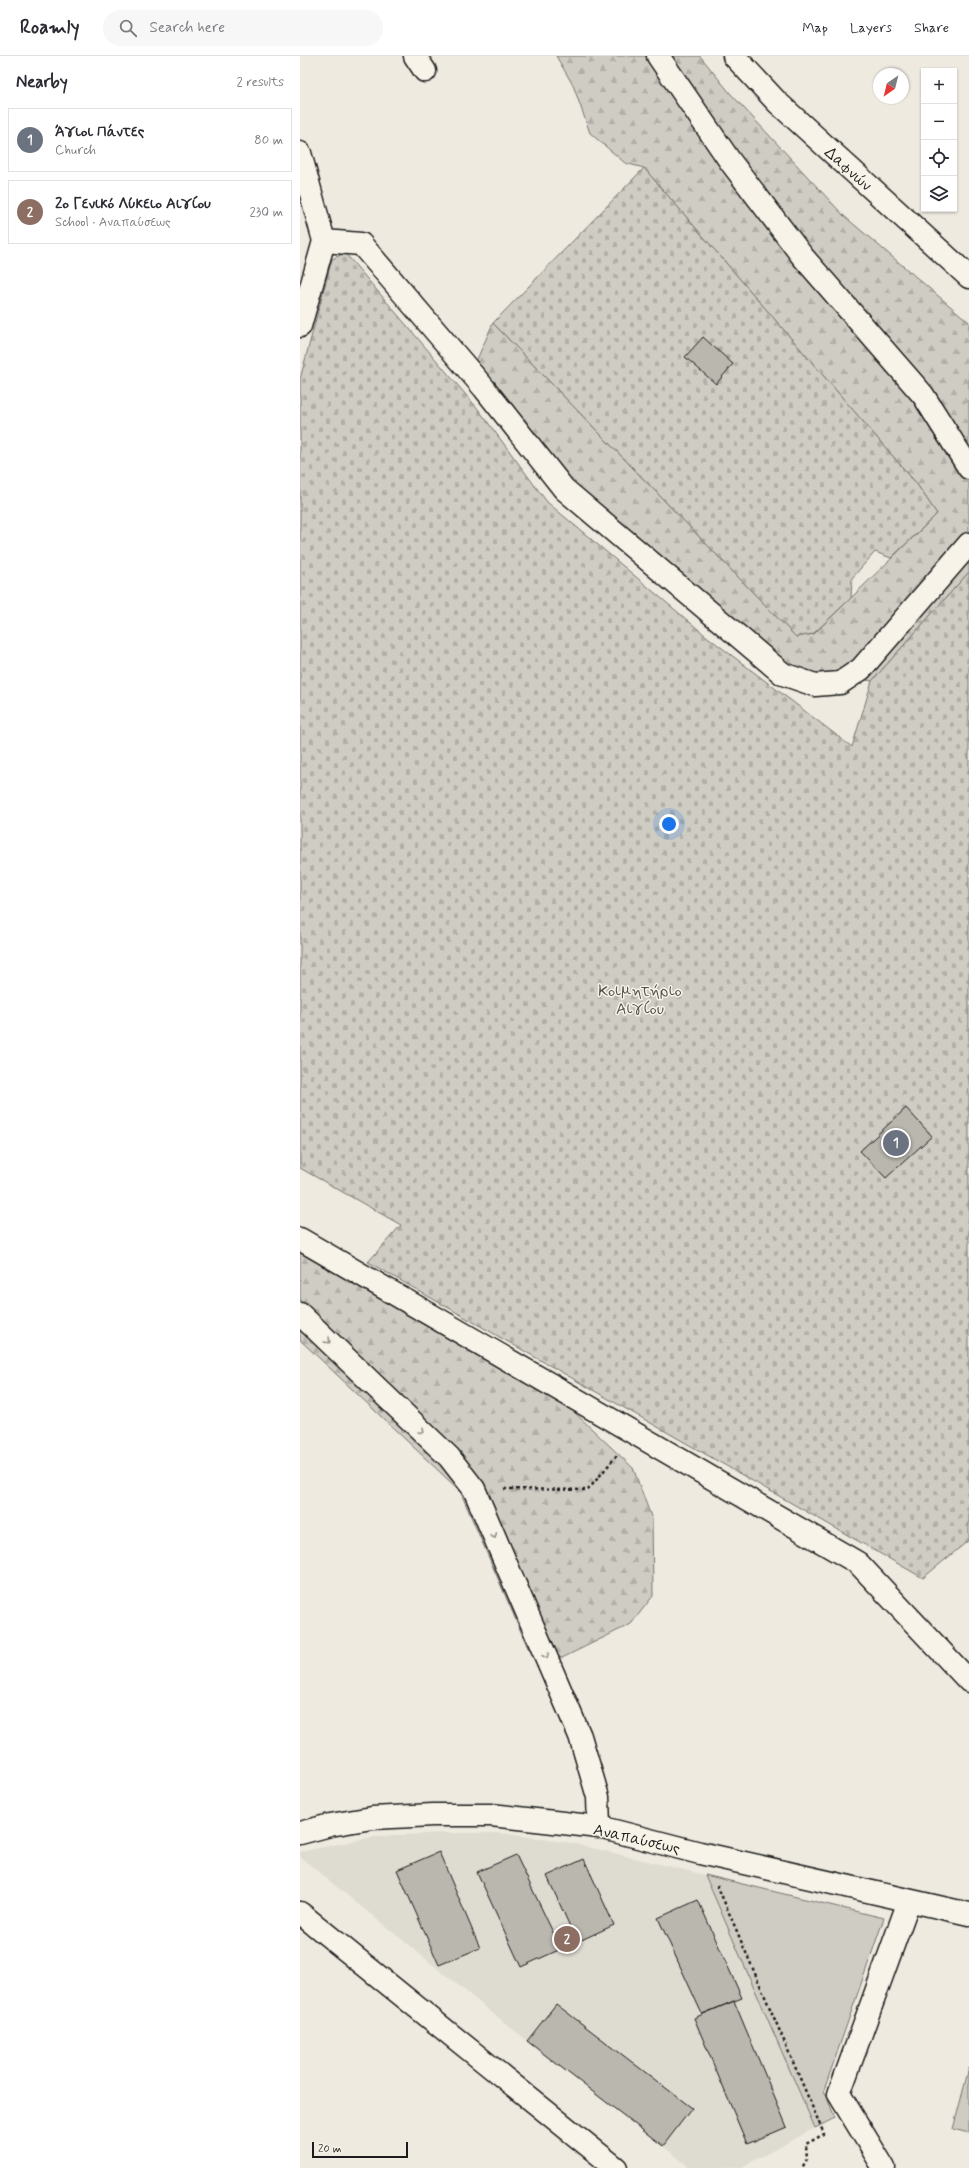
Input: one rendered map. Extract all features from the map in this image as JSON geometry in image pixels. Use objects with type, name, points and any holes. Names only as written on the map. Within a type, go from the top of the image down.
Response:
[{"type":"street","points":[[658,56],[730,160],[803,257],[923,396],[969,468]]},
{"type":"street","name":"Δαφνών","points":[[734,56],[777,102],[969,276]]},
{"type":"street","points":[[300,153],[324,241],[300,326]]},
{"type":"street","points":[[324,241],[361,244],[484,388],[564,489],[783,674],[815,685],[840,683],[861,669],[969,544]]},
{"type":"street","points":[[300,1239],[858,1563],[969,1681]]},
{"type":"street","points":[[300,1314],[450,1457],[474,1489],[580,1736],[598,1797],[599,1827]]},
{"type":"street","name":"Αναπαύσεως","points":[[300,1834],[330,1825],[372,1818],[433,1815],[491,1815],[599,1827],[700,1853],[909,1902],[969,1914]]},
{"type":"street","points":[[884,2168],[839,2094],[909,1902]]},
{"type":"street","points":[[300,1913],[616,2168]]},
{"type":"path","points":[[474,1489],[588,1490],[635,1433]]},
{"type":"path","points":[[700,1853],[714,1877],[824,2134],[806,2144],[807,2159],[802,2168]]},
{"type":"shaded area","points":[[444,1833],[500,1833],[571,1843],[705,1875],[815,2128],[740,2168],[691,2168],[527,2041],[300,1857],[300,1852],[378,1836]]},
{"type":"green space","points":[[556,56],[700,56],[730,93],[844,216],[969,322],[969,572],[872,681],[836,675],[818,677],[790,666],[572,487],[475,364],[493,323],[796,637],[814,634],[937,514],[916,483],[644,168],[625,163],[590,133],[573,85]]},
{"type":"green space","points":[[644,168],[916,483],[937,514],[891,558],[875,552],[852,578],[851,598],[813,634],[796,637],[493,323]]},
{"type":"green space","name":"Κοιμητήριο Αιγίου","points":[[345,253],[478,409],[547,502],[705,635],[852,747],[872,681],[969,572],[969,1540],[923,1578],[368,1262],[401,1225],[300,1168],[300,379],[332,259]]},
{"type":"green space","points":[[300,1253],[573,1411],[633,1468],[652,1519],[653,1596],[631,1624],[562,1658],[528,1648],[460,1491],[300,1340]]},
{"type":"green space","points":[[705,1875],[884,1918],[824,2090],[835,2118],[815,2128]]},
{"type":"green space","points":[[969,2068],[969,2133],[953,2129]]},
{"type":"building","points":[[703,337],[733,364],[716,384],[685,357]]},
{"type":"building","points":[[906,1108],[932,1136],[886,1178],[860,1151]]},
{"type":"building","points":[[439,1852],[480,1948],[439,1965],[397,1870]]},
{"type":"building","points":[[516,1855],[561,1949],[521,1967],[477,1872]]},
{"type":"building","points":[[584,1859],[614,1925],[577,1942],[547,1876]]},
{"type":"building","points":[[698,1900],[742,1998],[702,2014],[658,1918]]},
{"type":"building","points":[[734,2001],[787,2127],[747,2144],[694,2018]]},
{"type":"building","points":[[556,2004],[692,2108],[663,2146],[527,2041]]},
{"type":"place","name":"Άγιοι Πάντες","points":[[896,1143]]},
{"type":"place","name":"2ο Γενικό Λύκειο Αιγίου","points":[[567,1939]]}]
